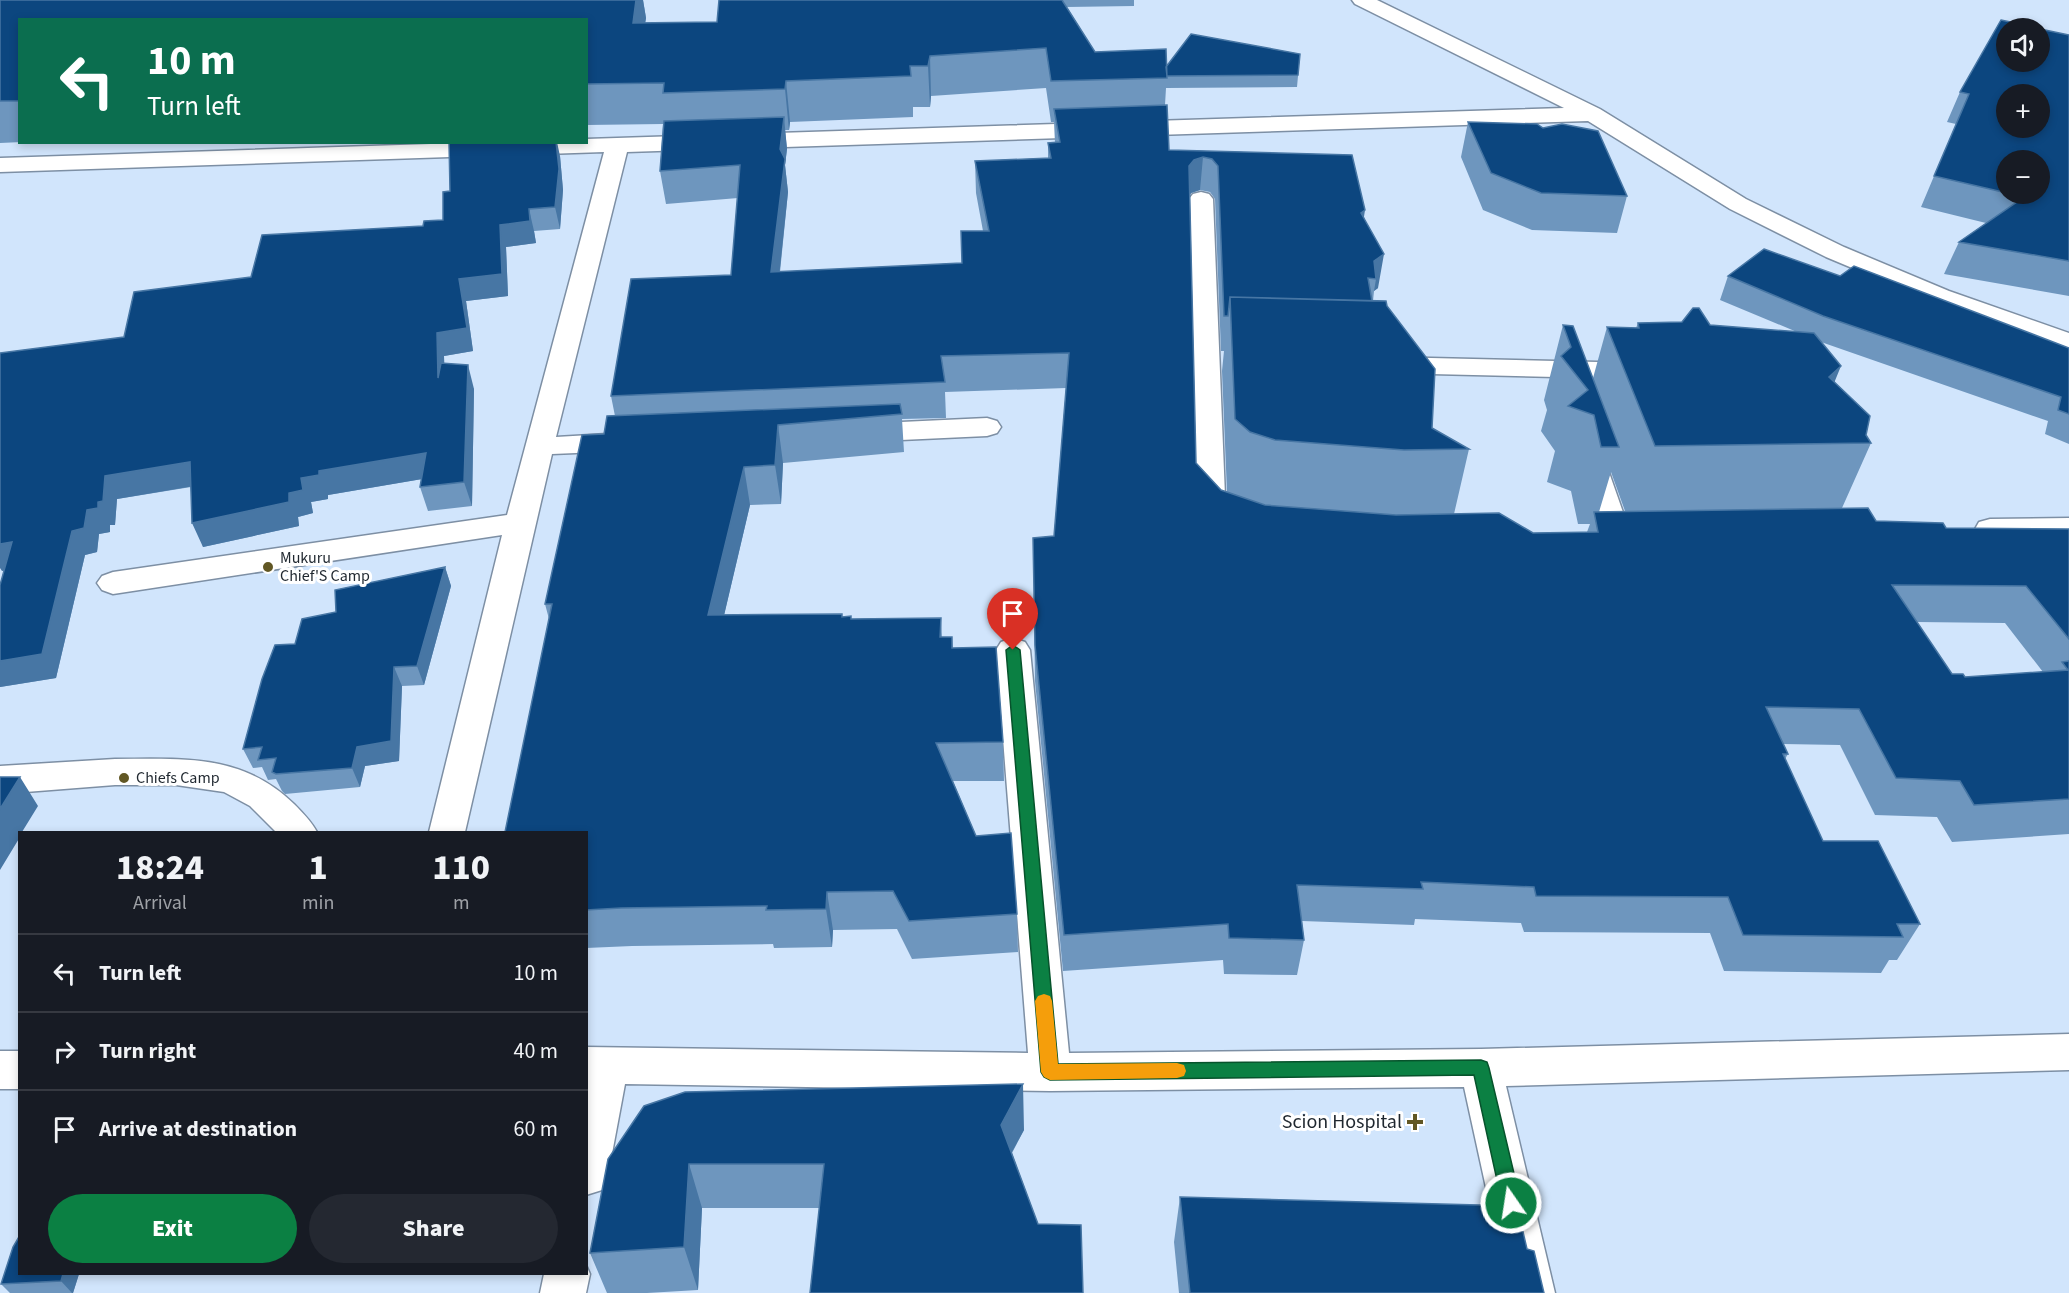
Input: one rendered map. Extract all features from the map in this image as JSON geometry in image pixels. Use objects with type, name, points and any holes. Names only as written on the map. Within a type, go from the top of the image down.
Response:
[{"type":"street","points":[[1362,0],[1592,114],[1738,204],[1835,252],[1940,296],[2069,342]]},
{"type":"street","points":[[0,165],[1592,114]]},
{"type":"street","points":[[447,831],[539,446],[617,146]]},
{"type":"street","points":[[1201,200],[1217,361],[1209,499],[1229,517],[1250,525]]},
{"type":"street","points":[[1358,365],[1562,380],[1665,372]]},
{"type":"street","points":[[834,434],[987,428]]},
{"type":"street","points":[[1581,436],[1616,535]]},
{"type":"street","points":[[539,446],[645,441]]},
{"type":"street","points":[[113,584],[520,523]]},
{"type":"street","points":[[1962,530],[2069,528]]},
{"type":"street","points":[[1013,650],[1050,1072]]},
{"type":"street","points":[[0,780],[115,772],[176,772],[231,779],[263,796],[298,831]]},
{"type":"street","points":[[588,1155],[597,1065],[1050,1072],[1481,1068],[2069,1052]]},
{"type":"street","points":[[1481,1068],[1532,1293]]},
{"type":"street","points":[[0,1070],[18,1070]]},
{"type":"street","points":[[563,1293],[567,1275]]},
{"type":"building","points":[[0,0],[636,0],[633,23],[717,22],[719,0],[1062,0],[1095,52],[1166,49],[1167,78],[1051,81],[1046,48],[930,56],[928,66],[910,66],[911,76],[786,81],[785,89],[663,93],[664,83],[588,84],[588,18],[18,18],[18,101],[0,101]]},
{"type":"building","points":[[1996,29],[1996,72],[2050,72],[2050,31],[2069,35],[2069,261],[1959,242],[2014,204],[2050,204],[2050,150],[1996,150],[1996,190],[1934,176],[1969,94],[1960,92]]},
{"type":"building","points":[[1191,34],[1300,54],[1298,75],[1167,76],[1166,67]]},
{"type":"building","points":[[1167,105],[1169,150],[1352,155],[1365,210],[1361,213],[1384,254],[1374,261],[1376,279],[1368,278],[1372,301],[1230,297],[1228,316],[1224,316],[1218,166],[1212,159],[1203,157],[1194,160],[1189,166],[1196,463],[1221,490],[1265,505],[1396,515],[1499,513],[1533,533],[1598,532],[1594,512],[1868,508],[1876,521],[1943,523],[1946,528],[2069,529],[2069,639],[2026,586],[1892,585],[1952,674],[1963,674],[1965,677],[2068,670],[2062,662],[2069,661],[2069,799],[1974,805],[1960,781],[1896,778],[1859,709],[1766,707],[1788,754],[1783,754],[1823,841],[1878,841],[1920,924],[1897,924],[1903,937],[1743,935],[1728,897],[1536,896],[1534,887],[1421,882],[1423,889],[1297,885],[1304,940],[1229,938],[1228,924],[1064,935],[1035,645],[1033,538],[1054,536],[1069,353],[941,356],[945,382],[611,396],[631,279],[731,275],[740,165],[660,171],[664,121],[784,117],[780,149],[785,159],[771,272],[962,263],[961,231],[989,231],[975,161],[1051,158],[1048,143],[1060,142],[1054,109]]},
{"type":"building","points":[[1468,122],[1537,124],[1543,128],[1562,124],[1598,131],[1627,196],[1541,193],[1491,173]]},
{"type":"building","points":[[449,144],[556,144],[559,169],[555,207],[529,209],[530,221],[500,225],[502,274],[459,279],[467,328],[437,333],[438,378],[441,363],[468,365],[464,482],[420,487],[426,453],[319,471],[319,475],[301,478],[303,490],[289,493],[289,502],[192,523],[190,462],[105,476],[103,501],[98,502],[98,508],[87,510],[84,528],[72,531],[42,654],[0,661],[0,585],[12,542],[0,544],[0,353],[124,337],[134,292],[251,277],[262,235],[423,226],[424,221],[443,220],[443,192],[450,191]]},
{"type":"building","points":[[1764,249],[1840,276],[1854,266],[2069,348],[2069,414],[2058,410],[2061,397],[1823,316],[1728,276]]},
{"type":"building","points":[[1230,297],[1386,301],[1387,306],[1435,369],[1432,428],[1469,449],[1404,450],[1275,440],[1250,432],[1235,419]]},
{"type":"building","points":[[1693,308],[1699,308],[1710,325],[1814,333],[1841,366],[1829,377],[1870,416],[1866,435],[1871,443],[1655,446],[1607,327],[1639,328],[1638,323],[1682,322]]},
{"type":"building","points":[[1563,325],[1573,326],[1619,447],[1601,447],[1594,415],[1568,406],[1588,390],[1561,356],[1571,347]]},
{"type":"building","points":[[900,404],[902,414],[778,425],[775,465],[744,467],[708,615],[842,614],[842,617],[851,616],[851,619],[941,618],[940,637],[952,637],[952,648],[996,647],[1003,742],[936,743],[976,836],[1011,833],[1017,914],[909,921],[893,891],[827,892],[826,909],[766,910],[767,906],[588,910],[588,831],[505,831],[552,604],[545,604],[582,435],[604,434],[607,416]]},
{"type":"building","points":[[445,567],[417,666],[394,667],[391,741],[357,747],[352,768],[276,774],[272,772],[276,758],[258,760],[262,747],[243,749],[262,679],[275,645],[295,644],[302,619],[336,612],[335,590]]},
{"type":"building","points":[[0,777],[20,777],[0,809]]},
{"type":"building","points":[[1023,1084],[1001,1125],[1038,1224],[1081,1225],[1083,1293],[810,1293],[824,1164],[689,1164],[684,1247],[590,1253],[608,1159],[644,1106],[685,1092]]},
{"type":"building","points":[[1180,1197],[1517,1206],[1527,1249],[1534,1251],[1544,1293],[1190,1293]]},
{"type":"building","points":[[18,1238],[18,1275],[63,1275],[61,1281],[1,1284]]},
{"type":"slow traffic","points":[[1044,1001],[1050,1072],[1177,1071]]},
{"type":"place","name":"Mukuru Chief'S Camp","points":[[268,567]]},
{"type":"place","name":"Chiefs Camp","points":[[124,778]]},
{"type":"place","name":"Scion Hospital","points":[[1415,1122]]},
{"type":"route","points":[[1013,650],[1050,1072],[1481,1068],[1511,1203]]}]
